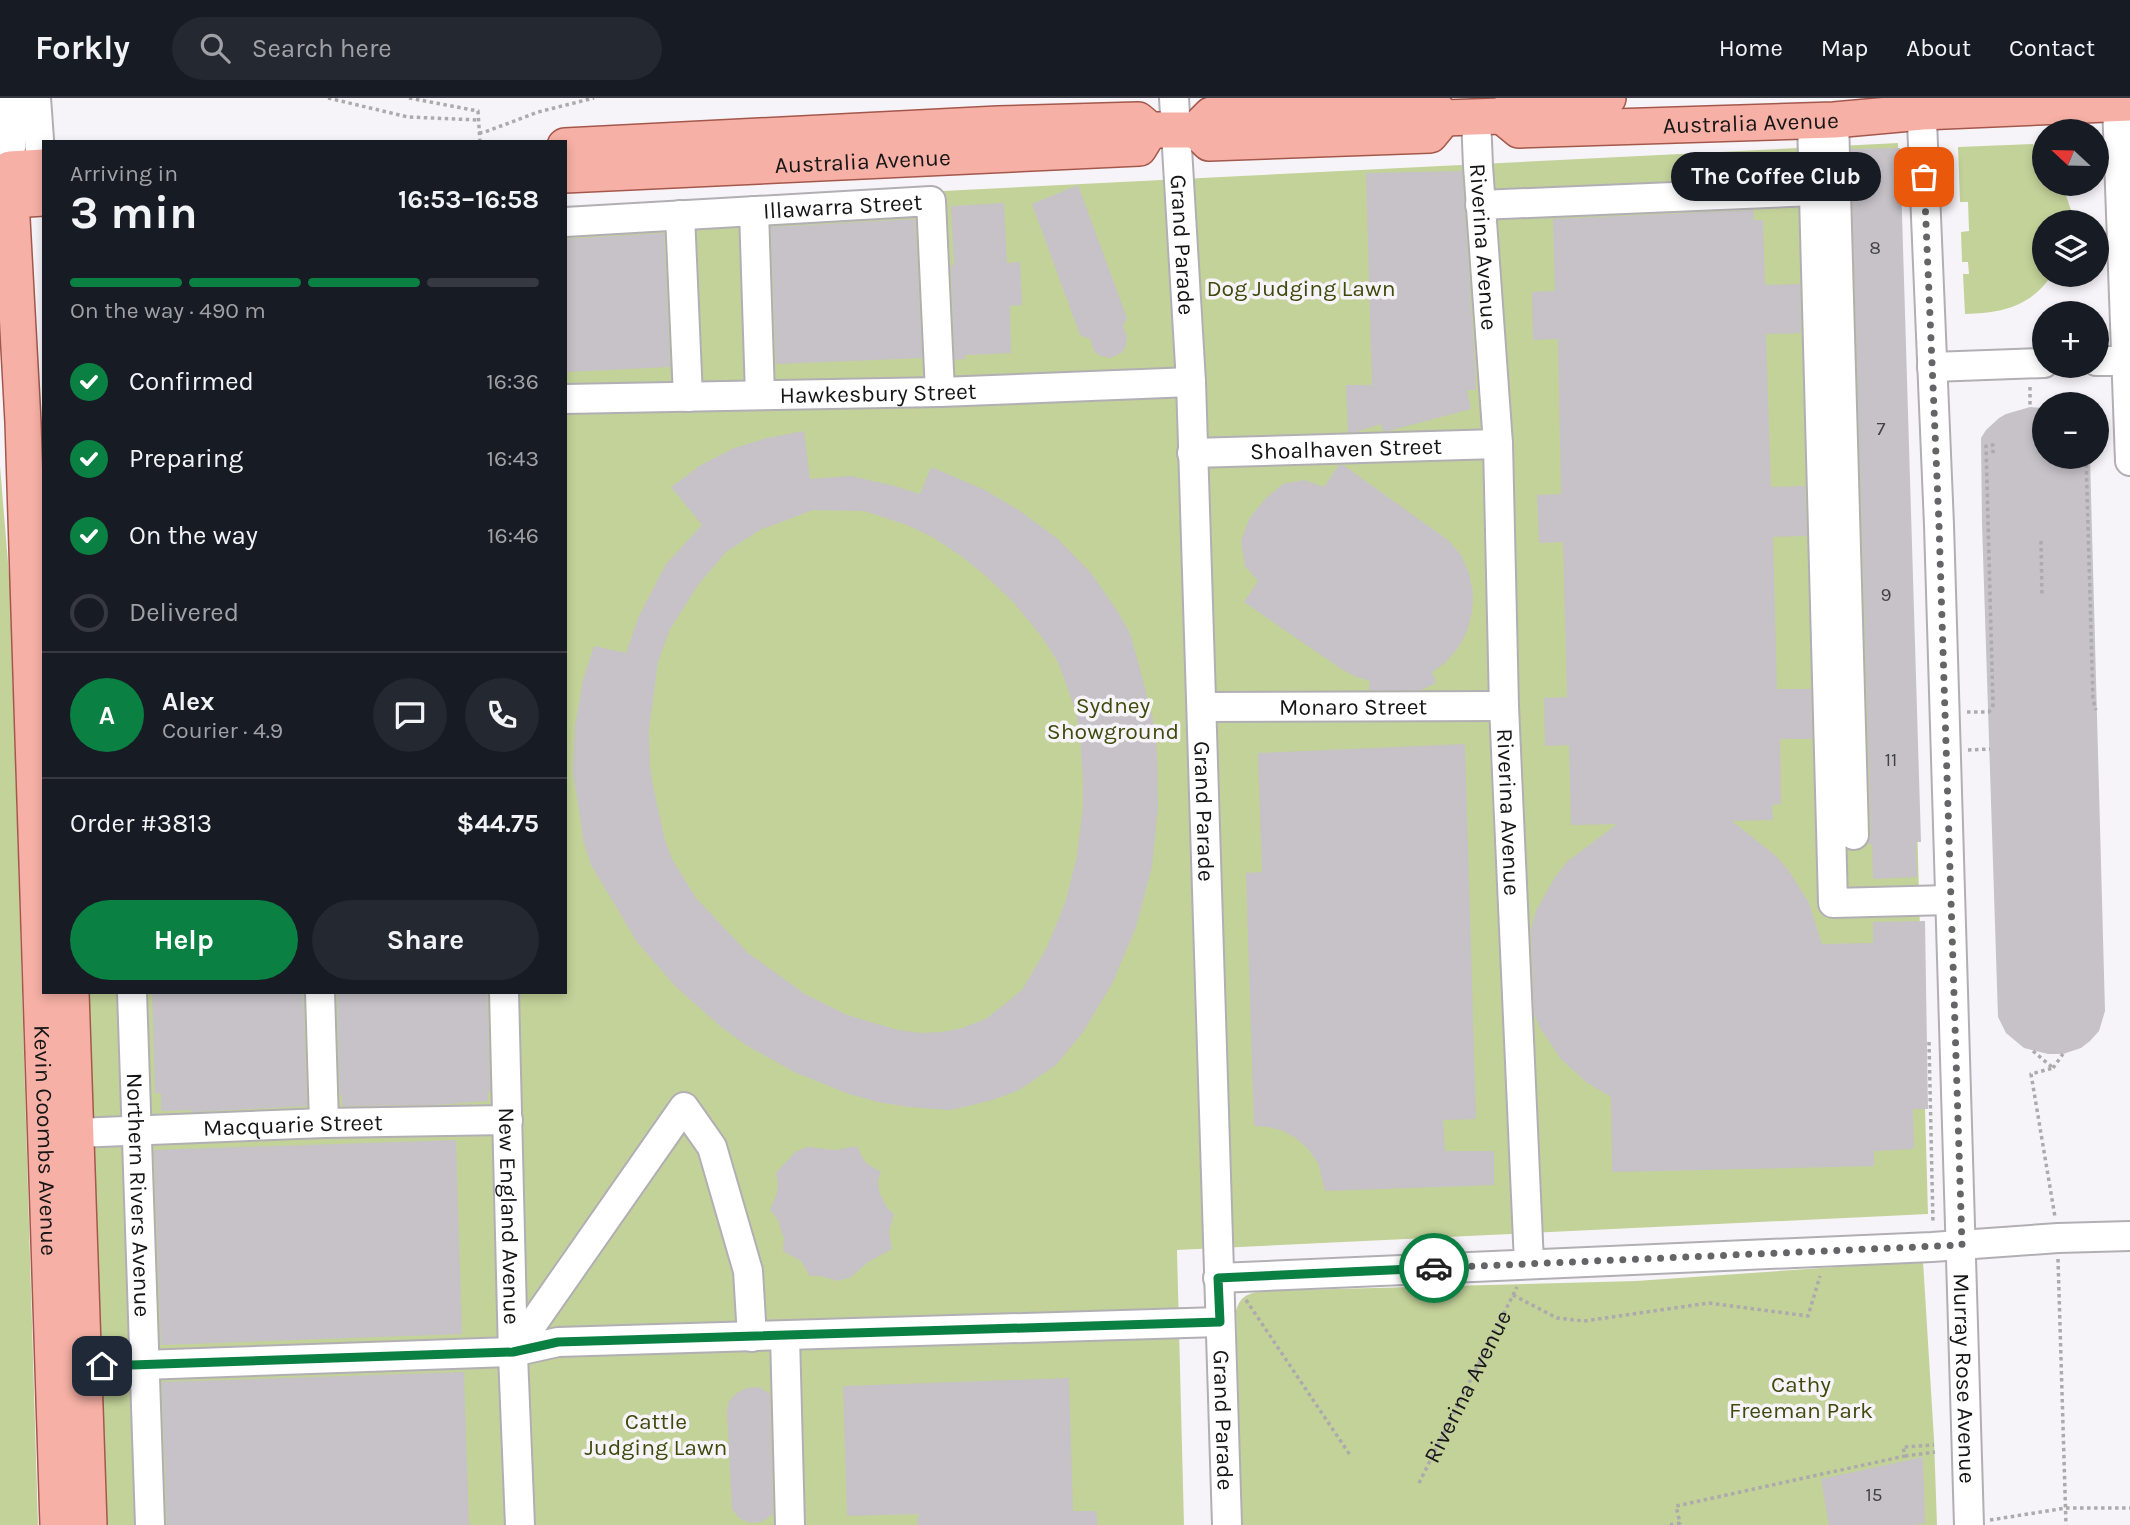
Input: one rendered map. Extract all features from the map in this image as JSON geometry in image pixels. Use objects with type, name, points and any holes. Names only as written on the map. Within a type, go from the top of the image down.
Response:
[{"type":"main road","points":[[1474,117],[1519,102],[1608,98]]},
{"type":"main road","name":"Australia Avenue","points":[[567,146],[998,124],[1124,120],[1174,122],[1225,114],[1432,105],[1519,130],[1823,120],[1921,105],[2124,103]]},
{"type":"main road","name":"Australia Avenue","points":[[567,176],[1139,148],[1174,122]]},
{"type":"main road","name":"Kevin Coombs Avenue","points":[[24,183],[42,657]]},
{"type":"main road","name":"Kevin Coombs Avenue","points":[[55,994],[69,1368],[89,1525]]},
{"type":"main road","name":"Kevin Coombs Avenue","points":[[58,1525],[69,1368],[76,1133],[71,994]]},
{"type":"street","points":[[13,98],[24,183]]},
{"type":"street","points":[[24,183],[36,98]]},
{"type":"street","points":[[2124,103],[2130,461]]},
{"type":"street","name":"Murray Rose Avenue","points":[[1921,105],[1939,525],[1969,1524]]},
{"type":"street","name":"Riverina Avenue","points":[[1474,117],[1498,444],[1504,706],[1529,1263]]},
{"type":"street","points":[[1823,120],[1814,191],[1833,903],[1949,900]]},
{"type":"street","points":[[1823,120],[1854,835]]},
{"type":"street","name":"Grand Parade","points":[[1174,122],[1191,382],[1227,1525]]},
{"type":"street","points":[[1480,205],[1814,191]]},
{"type":"street","name":"Illawarra Street","points":[[567,222],[931,201],[940,392]]},
{"type":"street","points":[[754,211],[760,395]]},
{"type":"street","points":[[680,215],[688,397]]},
{"type":"street","points":[[2109,361],[2128,361]]},
{"type":"street","points":[[1931,367],[2032,363]]},
{"type":"street","name":"Hawkesbury Street","points":[[567,399],[940,392],[1191,382]]},
{"type":"street","name":"Shoalhaven Street","points":[[1192,453],[1498,444]]},
{"type":"street","name":"Monaro Street","points":[[1203,706],[1504,706]]},
{"type":"street","name":"Northern Rivers Avenue","points":[[132,994],[150,1525]]},
{"type":"street","points":[[320,994],[324,1123]]},
{"type":"street","name":"New England Avenue","points":[[505,994],[513,1352],[520,1525]]},
{"type":"street","points":[[513,1352],[684,1107],[712,1147],[748,1271],[752,1337]]},
{"type":"street","name":"Macquarie Street","points":[[76,1133],[324,1123],[508,1120]]},
{"type":"street","points":[[1218,1278],[2130,1236]]},
{"type":"street","points":[[69,1368],[513,1352],[558,1342],[1220,1322]]},
{"type":"street","points":[[785,1336],[790,1525]]},
{"type":"path","points":[[328,98],[408,117],[479,120]]},
{"type":"path","points":[[409,98],[478,111],[480,140]]},
{"type":"path","points":[[479,132],[538,112],[594,98]]},
{"type":"path","points":[[1989,712],[1993,705],[1986,446],[1993,445],[1993,455]]},
{"type":"path","points":[[2086,469],[2096,710]]},
{"type":"path","points":[[2041,541],[2042,595]]},
{"type":"path","points":[[1929,1036],[1934,1218],[1932,1247]]},
{"type":"path","points":[[2034,1051],[2053,1068]]},
{"type":"path","points":[[2057,1223],[2031,1074],[2053,1068],[2063,1054]]},
{"type":"path","points":[[1513,1295],[1557,1318],[1584,1321],[1709,1303],[1808,1316],[1827,1251]]},
{"type":"path","points":[[2058,1255],[2066,1525]]},
{"type":"path","name":"Riverina Avenue","points":[[1419,1483],[1529,1263]]},
{"type":"path","points":[[1218,1278],[1240,1293],[1255,1311],[1350,1455]]},
{"type":"path","points":[[1905,1456],[1903,1447],[1934,1444]]},
{"type":"path","points":[[1670,1525],[1680,1523],[1676,1506],[1934,1452]]},
{"type":"path","points":[[1969,1524],[2066,1508],[2130,1508]]},
{"type":"green space","name":"Sydney Showground","points":[[1898,143],[1928,1214],[1177,1250],[1184,1525],[104,1525],[88,994],[567,994],[567,210]]},
{"type":"green space","points":[[2032,144],[2032,196],[2066,196],[2071,210],[2032,210],[2032,287],[2042,287],[2025,301],[2003,310],[1965,314],[1963,274],[1969,274],[1968,262],[1962,262],[1961,232],[1969,231],[1968,202],[1960,202],[1958,147]]},
{"type":"green space","points":[[0,466],[10,587],[38,1525],[0,1525]]},
{"type":"green space","name":"Cathy Freeman Park","points":[[1923,1261],[1937,1525],[1242,1525],[1236,1311],[1239,1302],[1251,1293],[1636,1281]]},
{"type":"building","points":[[1900,148],[1921,842],[1916,842],[1917,877],[1873,879],[1872,844],[1868,844],[1871,835],[1851,149]]},
{"type":"building","points":[[1462,171],[1475,363],[1476,390],[1467,390],[1471,409],[1388,431],[1383,431],[1381,424],[1348,432],[1346,385],[1372,385],[1366,173]]},
{"type":"building","points":[[1078,185],[1127,318],[1123,326],[1127,337],[1125,349],[1110,358],[1098,355],[1090,339],[1080,335],[1032,204]]},
{"type":"building","points":[[1004,203],[1007,263],[1020,262],[1022,305],[1010,306],[1011,353],[965,355],[965,359],[955,360],[951,206]]},
{"type":"building","points":[[1754,210],[1754,220],[1763,220],[1765,285],[1800,284],[1801,333],[1766,334],[1771,487],[1805,486],[1807,536],[1773,537],[1777,689],[1811,689],[1812,739],[1780,739],[1781,804],[1772,805],[1773,820],[1732,821],[1776,856],[1789,871],[1809,903],[1822,944],[1873,943],[1873,922],[1925,921],[1928,1109],[1913,1109],[1914,1149],[1874,1151],[1874,1166],[1612,1172],[1611,1097],[1586,1082],[1561,1059],[1534,1014],[1531,929],[1536,911],[1555,877],[1568,861],[1617,824],[1571,825],[1569,745],[1545,746],[1544,698],[1567,697],[1563,542],[1539,543],[1537,495],[1561,494],[1558,339],[1533,340],[1532,292],[1555,291],[1553,219]]},
{"type":"building","points":[[915,219],[922,358],[776,364],[771,227]]},
{"type":"building","points":[[664,233],[670,367],[567,372],[567,239]]},
{"type":"building","points":[[2032,407],[2032,469],[2090,469],[2105,1011],[2099,1031],[2090,1041],[2081,1048],[2063,1054],[2048,1054],[2024,1048],[2006,1033],[1998,1017],[1981,438],[1986,430],[2006,414]]},
{"type":"building","points":[[804,431],[810,479],[850,476],[920,494],[931,467],[985,490],[1058,539],[1091,573],[1130,633],[1153,719],[1157,749],[1158,808],[1152,866],[1136,927],[1113,982],[1083,1032],[1056,1065],[1019,1090],[993,1100],[951,1110],[878,1102],[849,1094],[794,1072],[746,1045],[676,987],[637,942],[591,865],[584,843],[573,772],[575,726],[583,680],[594,646],[626,653],[639,616],[666,564],[702,525],[671,487],[701,465],[734,448]],"holes":[[[813,510],[864,511],[907,525],[934,538],[986,576],[1014,603],[1058,662],[1075,709],[1080,733],[1083,807],[1077,856],[1065,903],[1046,949],[1022,990],[986,1019],[943,1032],[898,1030],[847,1015],[805,994],[748,953],[696,898],[672,859],[653,786],[649,729],[658,662],[670,629],[698,585],[726,552],[760,530]]]},
{"type":"building","points":[[1339,465],[1343,465],[1448,540],[1461,555],[1469,573],[1473,593],[1467,631],[1458,648],[1445,663],[1432,672],[1436,683],[1421,690],[1369,690],[1370,681],[1340,668],[1244,602],[1258,581],[1245,566],[1241,541],[1249,519],[1265,499],[1283,484],[1304,480],[1324,487]]},
{"type":"building","points":[[1465,744],[1476,1119],[1443,1120],[1445,1151],[1494,1151],[1494,1185],[1325,1191],[1318,1163],[1296,1138],[1283,1131],[1254,1126],[1246,873],[1262,872],[1258,753]]},
{"type":"building","points":[[152,994],[303,994],[307,1106],[161,1111],[161,1093],[155,1093]]},
{"type":"building","points":[[337,994],[487,994],[488,1101],[435,1105],[342,1106]]},
{"type":"building","points":[[456,1140],[462,1334],[161,1345],[154,1150]]},
{"type":"building","points":[[857,1146],[867,1164],[881,1172],[879,1191],[887,1208],[894,1214],[889,1232],[892,1249],[868,1262],[851,1277],[838,1281],[810,1276],[801,1261],[783,1251],[784,1239],[778,1220],[770,1210],[777,1193],[776,1173],[795,1152],[807,1147],[836,1150]]},
{"type":"building","points":[[464,1372],[469,1525],[167,1525],[162,1382]]},
{"type":"building","points":[[1069,1378],[1073,1511],[1096,1511],[1098,1525],[917,1525],[919,1514],[847,1516],[843,1386]]},
{"type":"building","points":[[759,1387],[770,1394],[773,1514],[762,1522],[750,1523],[739,1518],[732,1509],[727,1411],[729,1401],[737,1393],[747,1388]]},
{"type":"building","points":[[1923,1457],[1925,1523],[1829,1525],[1821,1479]]},
{"type":"way so far","points":[[1434,1268],[1962,1245],[1948,876],[1939,525],[1924,177]]},
{"type":"place","name":"The Coffee Club","points":[[1924,177]]},
{"type":"route","points":[[102,1366],[513,1352],[558,1342],[1220,1322],[1218,1278],[1434,1268]]},
{"type":"park label","name":"Dog Judging Lawn","points":[[1301,288]]},
{"type":"park label","name":"Cattle Judging Lawn","points":[[656,1434]]}]
